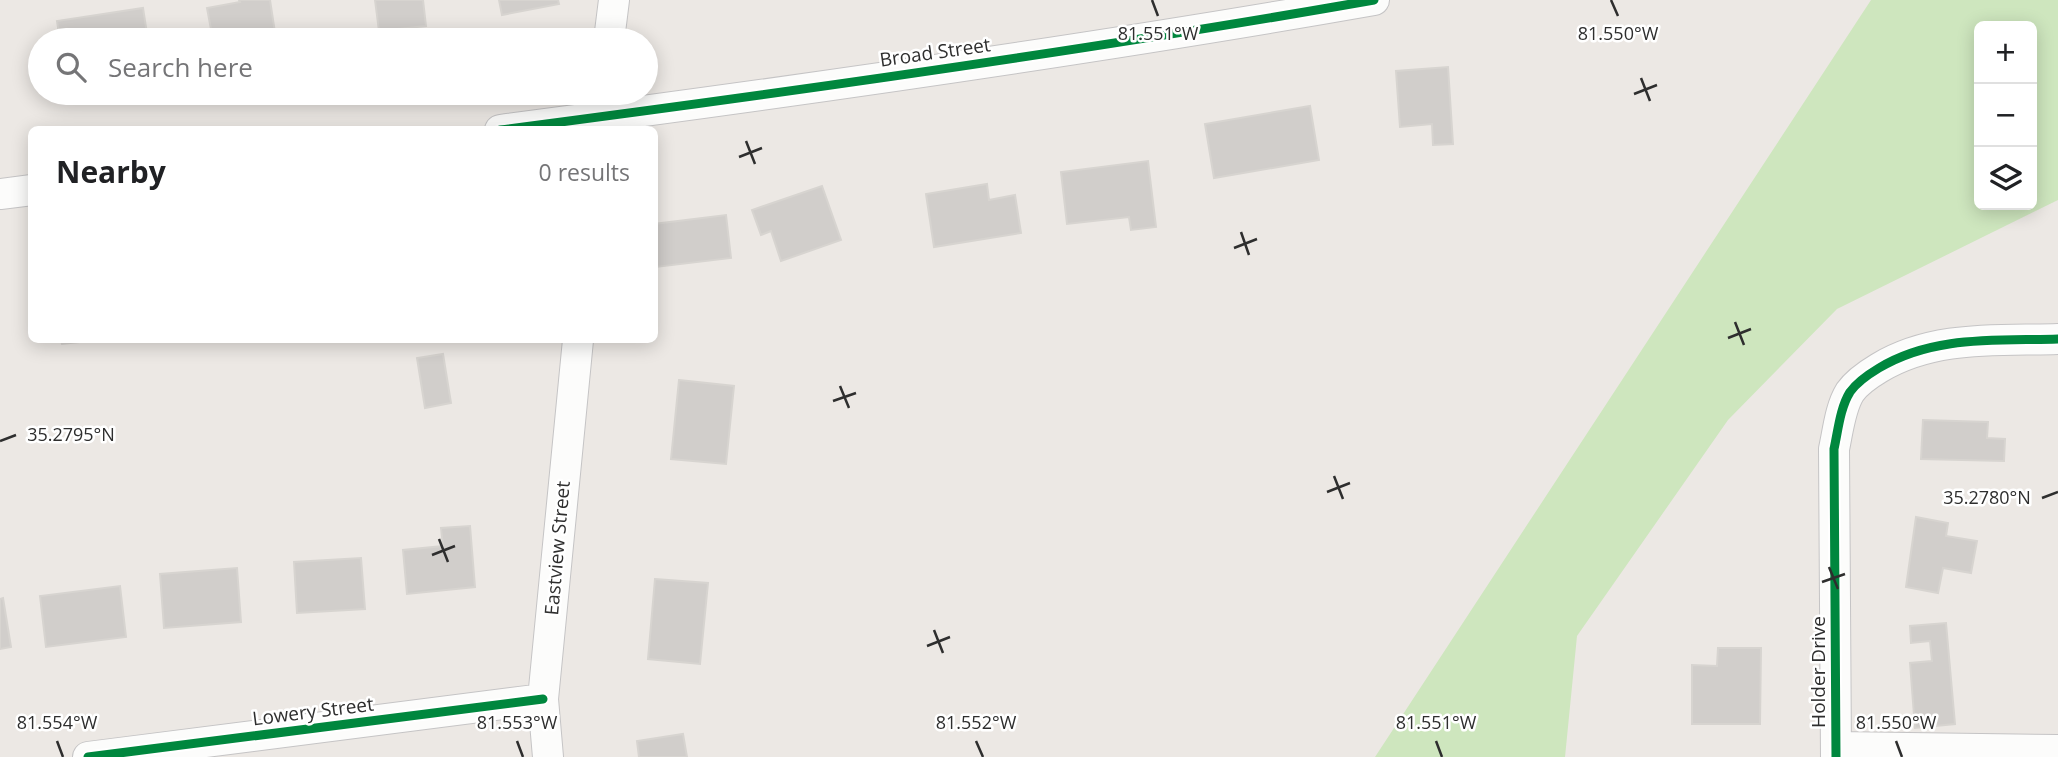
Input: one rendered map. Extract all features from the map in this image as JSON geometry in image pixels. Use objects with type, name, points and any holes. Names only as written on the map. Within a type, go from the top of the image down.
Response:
[{"type":"street","points":[[610,28],[614,0]]},
{"type":"street","name":"Broad Street","points":[[524,126],[600,113],[1212,29],[1327,4],[1374,0]]},
{"type":"street","points":[[0,194],[28,190]]},
{"type":"street","name":"Holder Drive","points":[[1836,752],[1834,449],[1841,416],[1850,393],[1869,374],[1898,356],[1930,346],[1962,341],[2058,340]]},
{"type":"street","name":"Eastview Street","points":[[548,757],[543,699],[578,343]]},
{"type":"street","name":"Lowery Street","points":[[88,757],[543,699]]},
{"type":"street","points":[[1836,752],[2058,750]]},
{"type":"green space","points":[[1871,0],[2058,0],[2058,200],[1837,309],[1728,420],[1577,636],[1565,757],[1375,757]]},
{"type":"building","points":[[239,0],[270,0],[274,28],[211,28],[207,8],[240,2]]},
{"type":"building","points":[[375,0],[423,0],[426,26],[379,28]]},
{"type":"building","points":[[499,0],[558,0],[559,4],[502,15]]},
{"type":"building","points":[[143,8],[146,28],[58,28],[57,21]]},
{"type":"building","points":[[1448,67],[1453,144],[1433,145],[1432,124],[1400,127],[1396,71]]},
{"type":"building","points":[[1310,106],[1319,160],[1214,178],[1205,124]]},
{"type":"building","points":[[1148,161],[1156,227],[1131,230],[1129,217],[1067,224],[1061,172]]},
{"type":"building","points":[[987,184],[989,200],[1015,195],[1021,233],[934,247],[926,194]]},
{"type":"building","points":[[822,186],[841,240],[781,261],[771,231],[761,235],[752,210]]},
{"type":"building","points":[[726,215],[731,258],[658,267],[658,224]]},
{"type":"building","points":[[443,354],[451,403],[425,408],[417,358]]},
{"type":"building","points":[[679,380],[734,386],[726,464],[671,459]]},
{"type":"building","points":[[1923,420],[1988,422],[1987,438],[2005,439],[2004,461],[1921,459]]},
{"type":"building","points":[[1916,517],[1948,523],[1946,536],[1977,541],[1971,573],[1943,568],[1938,593],[1906,587]]},
{"type":"building","points":[[470,526],[475,587],[407,594],[403,550],[443,546],[441,528]]},
{"type":"building","points":[[361,558],[365,609],[297,613],[294,562]]},
{"type":"building","points":[[237,568],[241,622],[164,628],[160,574]]},
{"type":"building","points":[[655,579],[708,583],[700,664],[648,659]]},
{"type":"building","points":[[120,586],[126,637],[46,647],[40,596]]},
{"type":"building","points":[[3,598],[11,647],[0,649],[0,599]]},
{"type":"building","points":[[1946,623],[1955,724],[1915,728],[1910,663],[1932,661],[1930,641],[1911,643],[1910,626]]},
{"type":"building","points":[[1718,648],[1761,648],[1760,724],[1692,724],[1692,665],[1717,666]]},
{"type":"building","points":[[683,734],[687,757],[639,757],[637,741]]},
{"type":"cycle path","points":[[530,126],[938,70],[1374,0]]},
{"type":"cycle path","points":[[1836,757],[1834,449],[1844,405],[1850,392],[1879,368],[1921,350],[1989,340],[2058,339]]},
{"type":"cycle path","points":[[88,757],[543,699]]}]
